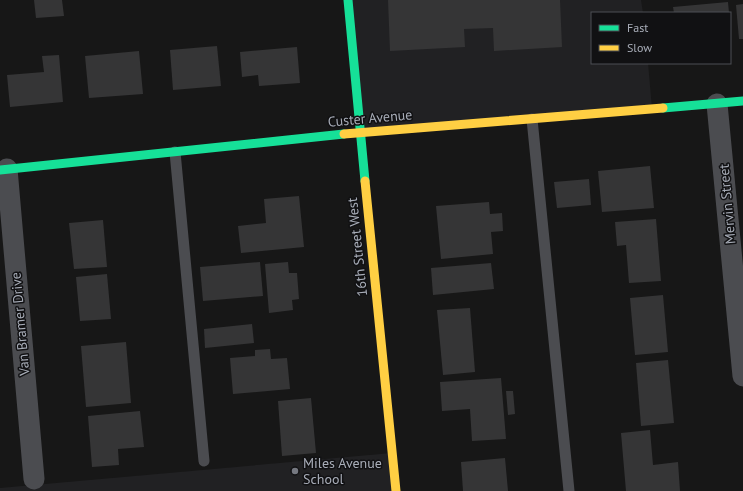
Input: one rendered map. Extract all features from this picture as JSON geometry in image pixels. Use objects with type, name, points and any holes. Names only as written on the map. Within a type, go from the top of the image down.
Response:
[{"type":"street","name":"16th Street West","points":[[348,0],[396,491]]},
{"type":"street","name":"Custer Avenue","points":[[3,170],[360,132],[743,101]]},
{"type":"street","name":"Mervin Street","points":[[717,104],[743,376]]},
{"type":"street","name":"Van Bramer Drive","points":[[3,170],[34,479]]},
{"type":"lane","points":[[532,119],[569,491]]},
{"type":"lane","points":[[175,152],[204,461]]},
{"type":"shaded area","points":[[348,0],[641,0],[643,12],[591,12],[591,64],[648,64],[652,109],[360,132]]},
{"type":"shaded area","name":"Miles Avenue School","points":[[392,453],[396,491],[0,491],[0,488]]},
{"type":"building","points":[[34,0],[62,0],[64,16],[36,18]]},
{"type":"building","points":[[388,0],[560,0],[562,47],[494,51],[493,28],[464,29],[465,47],[390,51]]},
{"type":"building","points":[[728,2],[729,12],[674,12],[673,7]]},
{"type":"building","points":[[743,4],[743,39],[739,39],[736,5]]},
{"type":"building","points":[[217,46],[221,86],[173,90],[170,50]]},
{"type":"building","points":[[297,47],[300,83],[259,86],[258,75],[242,77],[240,52]]},
{"type":"building","points":[[139,51],[143,94],[89,98],[85,56]]},
{"type":"building","points":[[59,55],[63,102],[10,107],[7,75],[44,72],[42,56]]},
{"type":"building","points":[[650,166],[654,208],[602,212],[598,171]]},
{"type":"building","points":[[589,179],[591,205],[557,208],[554,182]]},
{"type":"building","points":[[299,196],[304,247],[241,253],[238,226],[266,223],[264,199]]},
{"type":"building","points":[[489,202],[490,214],[502,213],[503,231],[491,232],[493,254],[441,259],[436,206]]},
{"type":"building","points":[[656,219],[661,281],[629,283],[626,245],[617,246],[615,222]]},
{"type":"building","points":[[103,220],[107,267],[74,269],[69,223]]},
{"type":"building","points":[[260,262],[263,296],[203,301],[200,267]]},
{"type":"building","points":[[288,262],[289,273],[297,273],[299,299],[292,300],[293,310],[269,313],[265,264]]},
{"type":"building","points":[[491,263],[494,289],[433,295],[431,268]]},
{"type":"building","points":[[107,274],[111,319],[80,321],[76,277]]},
{"type":"building","points":[[663,295],[668,352],[635,355],[630,298]]},
{"type":"building","points":[[470,308],[475,372],[443,375],[437,310]]},
{"type":"building","points":[[252,324],[254,343],[205,348],[204,329]]},
{"type":"building","points":[[126,342],[131,403],[86,407],[81,346]]},
{"type":"building","points":[[270,349],[271,359],[287,358],[290,389],[233,394],[230,358],[255,356],[255,350]]},
{"type":"building","points":[[668,360],[674,423],[641,426],[636,363]]},
{"type":"building","points":[[501,378],[506,439],[472,441],[470,409],[442,411],[440,382]]},
{"type":"building","points":[[506,391],[513,391],[515,414],[508,415]]},
{"type":"building","points":[[311,398],[316,453],[282,456],[278,401]]},
{"type":"building","points":[[140,411],[144,447],[118,449],[119,465],[92,467],[88,416]]},
{"type":"building","points":[[650,430],[653,465],[678,462],[680,491],[626,491],[621,433]]},
{"type":"building","points":[[505,458],[508,491],[463,491],[461,462]]},
{"type":"traffic: fast","points":[[348,0],[365,181]]},
{"type":"traffic: fast","points":[[663,108],[743,101]]},
{"type":"traffic: fast","points":[[0,170],[344,134]]},
{"type":"traffic: slow","points":[[344,134],[663,108]]},
{"type":"traffic: slow","points":[[365,181],[396,491]]},
{"type":"place","name":"Miles Avenue School","points":[[295,471]]}]
